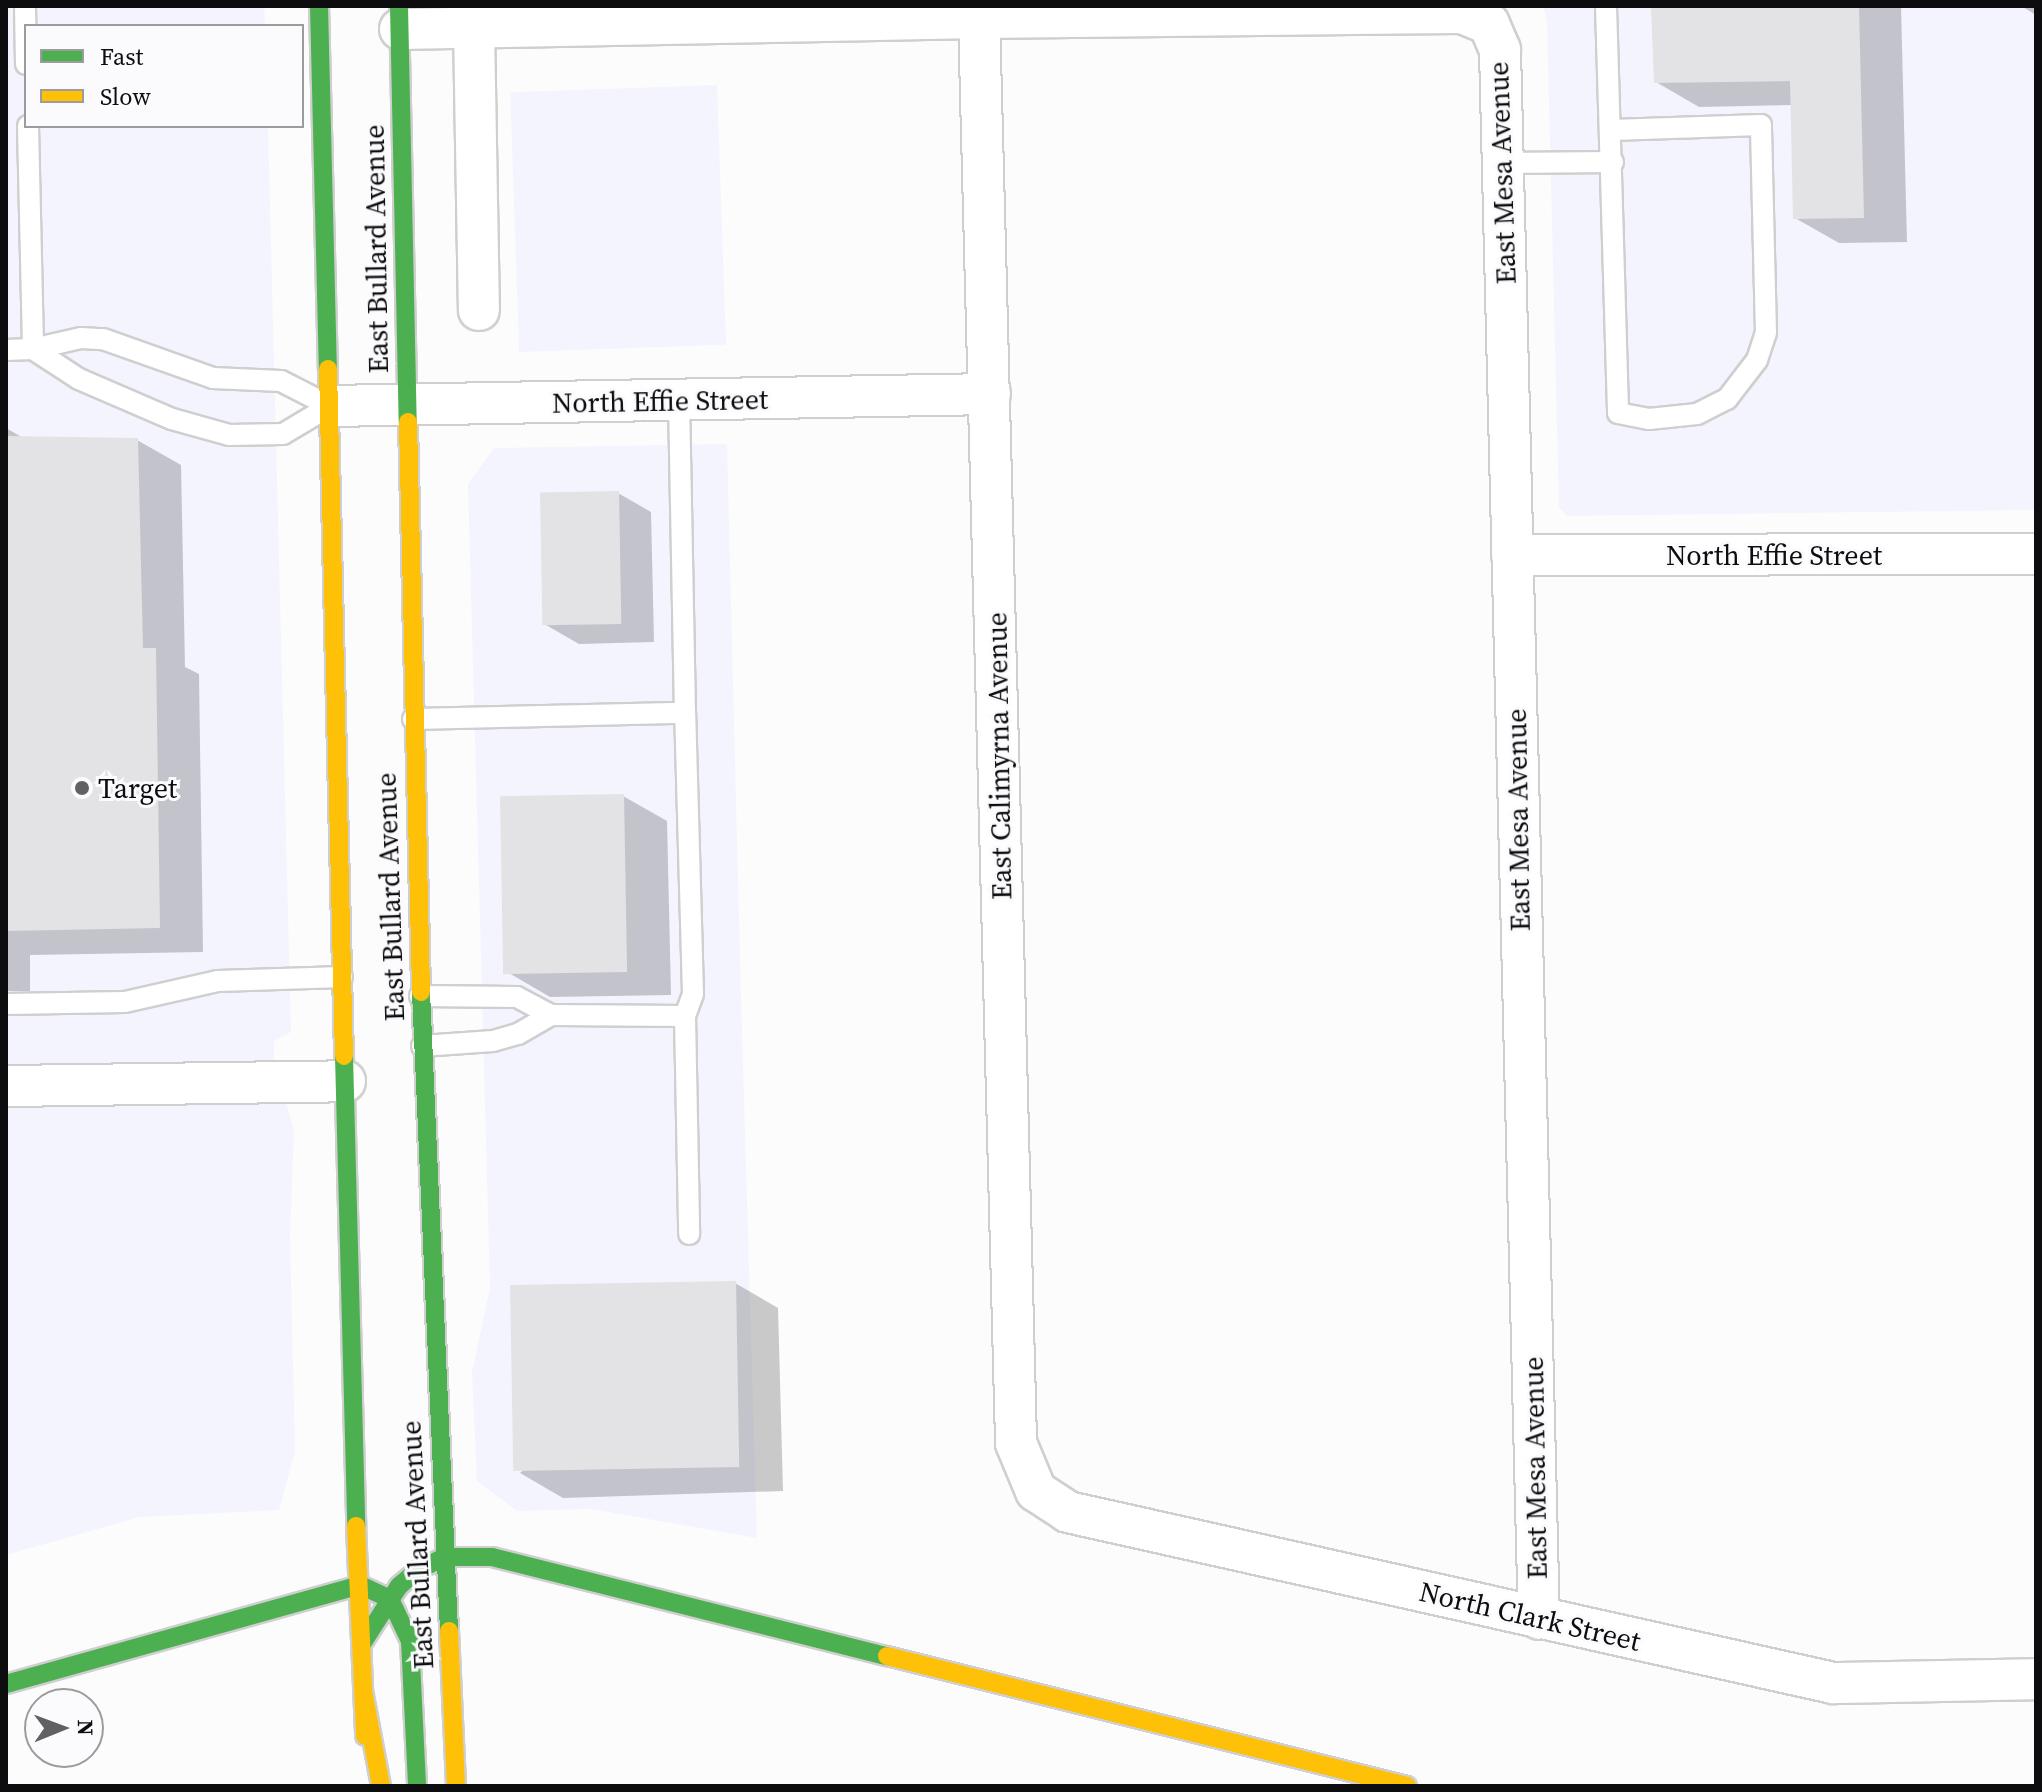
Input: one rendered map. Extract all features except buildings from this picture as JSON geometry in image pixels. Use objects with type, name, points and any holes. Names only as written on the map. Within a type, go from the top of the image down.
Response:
[{"type":"main road","name":"East Bullard Avenue","points":[[319,6],[354,1492],[364,1696],[373,1782]]},
{"type":"main road","name":"East Bullard Avenue","points":[[400,18],[420,996],[456,1781]]},
{"type":"main road","points":[[362,1644],[390,1599],[418,1570],[445,1557],[492,1557],[1407,1786]]},
{"type":"main road","points":[[6,1684],[139,1644],[360,1585],[390,1599],[403,1620],[410,1641],[416,1782]]},
{"type":"street","name":"East Mesa Avenue","points":[[979,18],[1462,13],[1489,24],[1500,50],[1539,1619]]},
{"type":"street","points":[[400,18],[474,28],[979,18]]},
{"type":"street","name":"East Calimyrna Avenue","points":[[979,18],[1016,1443],[1036,1491]]},
{"type":"street","points":[[474,28],[479,310]]},
{"type":"street","name":"North Effie Street","points":[[330,406],[990,394]]},
{"type":"street","name":"North Effie Street","points":[[1512,555],[2036,554]]},
{"type":"street","points":[[6,1086],[345,1081]]},
{"type":"street","name":"North Clark Street","points":[[1036,1491],[1068,1512],[1833,1683],[2036,1679]]},
{"type":"lane","points":[[1606,6],[1618,413],[1649,419],[1697,414],[1727,399],[1757,360],[1766,333],[1761,125],[1612,130]]},
{"type":"lane","points":[[28,128],[33,349]]},
{"type":"lane","points":[[1502,163],[1613,162]]},
{"type":"lane","points":[[6,350],[33,349],[81,338],[103,339],[213,378],[281,381],[330,406]]},
{"type":"lane","points":[[33,349],[79,379],[172,419],[229,435],[283,434],[330,406]]},
{"type":"lane","points":[[679,401],[693,994],[685,1016],[689,1234]]},
{"type":"lane","points":[[413,719],[685,713]]},
{"type":"lane","points":[[6,1004],[125,1002],[218,981],[342,977]]},
{"type":"lane","points":[[420,996],[517,997],[551,1015],[685,1016]]},
{"type":"lane","points":[[422,1046],[493,1041],[518,1034],[551,1015]]},
{"type":"shaded area","points":[[6,6],[264,6],[265,24],[24,24],[24,128],[268,128],[291,1032],[274,1041],[274,1059],[294,1131],[290,1235],[295,1452],[279,1510],[140,1517],[6,1555]]},
{"type":"shaded area","points":[[1543,6],[2036,6],[2036,510],[1567,516],[1559,507],[1547,22]]},
{"type":"shaded area","points":[[717,85],[726,345],[519,352],[510,92]]},
{"type":"shaded area","points":[[727,444],[757,1538],[591,1509],[517,1511],[477,1481],[472,1372],[490,1287],[468,484],[494,448]]},
{"type":"traffic: fast","points":[[319,6],[328,369]]},
{"type":"traffic: fast","points":[[399,6],[408,422]]},
{"type":"traffic: fast","points":[[421,992],[449,1631]]},
{"type":"traffic: fast","points":[[344,1056],[356,1526]]},
{"type":"traffic: fast","points":[[362,1644],[399,1586],[418,1570],[445,1557],[492,1557],[887,1656]]},
{"type":"traffic: fast","points":[[6,1684],[360,1585],[390,1599],[410,1641],[417,1786]]},
{"type":"traffic: slow","points":[[328,369],[344,1056]]},
{"type":"traffic: slow","points":[[408,422],[421,992]]},
{"type":"traffic: slow","points":[[356,1526],[365,1736]]},
{"type":"traffic: slow","points":[[449,1631],[456,1786]]},
{"type":"traffic: slow","points":[[887,1656],[1407,1786]]},
{"type":"traffic: slow","points":[[364,1696],[381,1786]]},
{"type":"place","name":"Target","points":[[82,788]]}]
